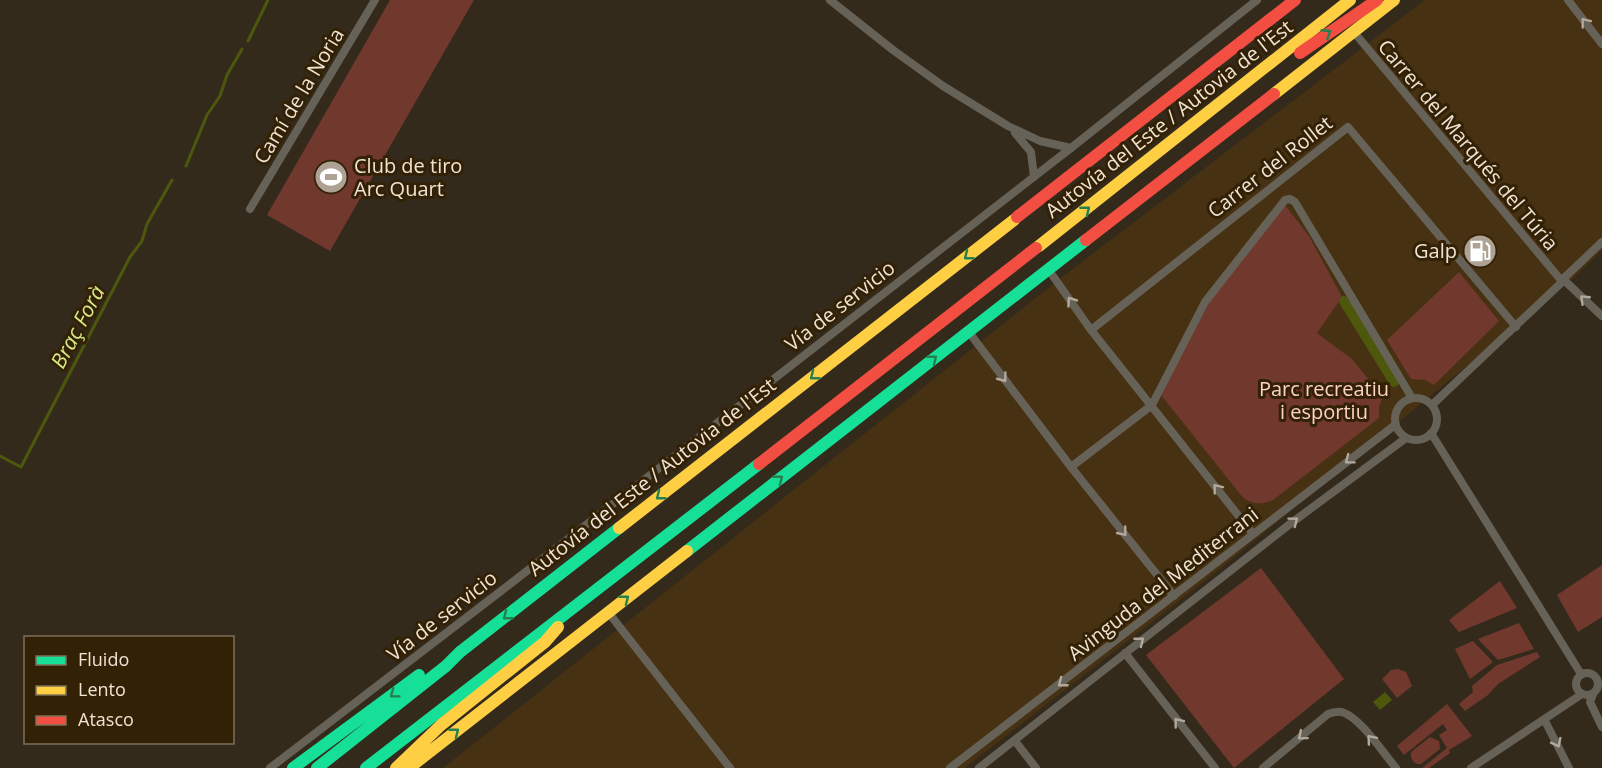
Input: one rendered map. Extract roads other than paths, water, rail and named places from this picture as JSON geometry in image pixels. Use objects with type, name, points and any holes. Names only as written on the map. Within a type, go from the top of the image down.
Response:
[{"type":"main road","name":"Autovía del Este / Autovia de l'Est","points":[[317,768],[446,666],[460,652],[1295,0]]},
{"type":"main road","name":"Autovía del Este / Autovia de l'Est","points":[[366,768],[537,635],[572,611],[1210,113],[1240,86],[1350,0]]},
{"type":"main road","points":[[1210,113],[1247,93],[1316,40],[1377,0]]},
{"type":"main road","points":[[417,766],[608,612],[1394,0]]},
{"type":"main road","points":[[396,768],[441,725],[545,642],[572,611]]},
{"type":"main road","points":[[293,768],[440,659],[460,652]]},
{"type":"street","name":"Camí de la Noria","points":[[250,209],[375,0]]},
{"type":"street","points":[[830,0],[943,86],[1008,126],[1040,141],[1071,148]]},
{"type":"street","name":"Vía de servicio","points":[[270,768],[1034,177],[1257,0]]},
{"type":"street","points":[[1568,0],[1601,40]]},
{"type":"street","name":"Carrer del Marqués del Túria","points":[[1353,31],[1563,280],[1602,316]]},
{"type":"street","points":[[1008,126],[1022,139],[1031,152],[1034,177]]},
{"type":"street","name":"Carrer del Rollet","points":[[1091,330],[1348,127],[1516,327]]},
{"type":"street","points":[[1071,467],[1152,405],[1205,302],[1281,204],[1290,199],[1295,202],[1319,241],[1412,398]]},
{"type":"street","points":[[1432,405],[1516,327],[1602,242]]},
{"type":"street","points":[[1048,269],[1091,330],[1253,534]]},
{"type":"street","points":[[968,331],[1071,467],[1174,596]]},
{"type":"street","points":[[1412,398],[1420,398],[1432,405],[1437,419],[1431,434],[1416,440],[1406,438],[1398,431],[1395,424],[1399,405],[1412,398]]},
{"type":"street","name":"Avinguda del Mediterrani","points":[[950,768],[1395,424]]},
{"type":"street","points":[[1431,434],[1581,674]]},
{"type":"street","name":"Avinguda del Mediterrani","points":[[979,768],[1290,524],[1406,438]]},
{"type":"street","points":[[608,612],[730,768]]},
{"type":"street","points":[[1125,653],[1215,768]]},
{"type":"street","points":[[1582,694],[1576,685],[1578,678],[1581,674],[1594,675],[1600,684],[1590,702],[1602,727]]},
{"type":"street","points":[[1474,767],[1582,694],[1593,694]]},
{"type":"street","points":[[1263,768],[1328,714],[1337,711],[1344,712],[1356,720],[1396,768]]},
{"type":"street","points":[[1544,719],[1569,768]]},
{"type":"street","points":[[1015,741],[1036,768]]},
{"type":"waterway","name":"Braç Forà","points":[[248,41],[268,0]]},
{"type":"waterway","name":"Braç Forà","points":[[186,166],[207,115],[220,96],[227,75],[242,49]]},
{"type":"waterway","name":"Braç Forà","points":[[0,456],[21,467],[130,257],[142,241],[147,224],[172,180]]},
{"type":"waterway","points":[[1344,301],[1394,382]]},
{"type":"place","name":"Club de tiro Arc Quart","points":[[331,177]]},
{"type":"place","name":"Galp","points":[[1480,251]]},
{"type":"park label","name":"Parc recreatiu i esportiu","points":[[1324,400]]}]
